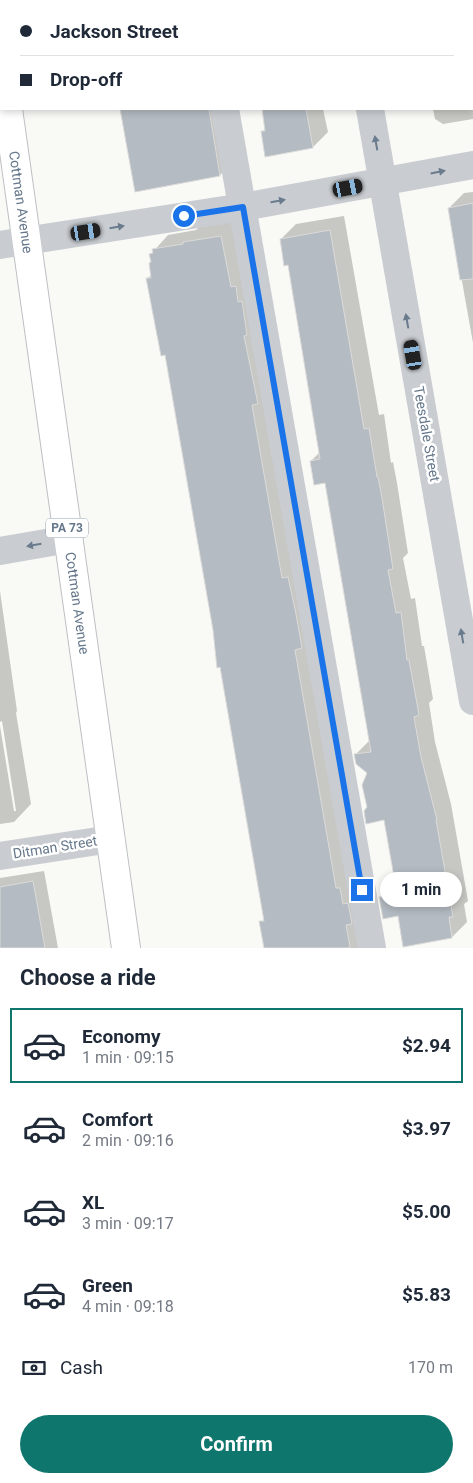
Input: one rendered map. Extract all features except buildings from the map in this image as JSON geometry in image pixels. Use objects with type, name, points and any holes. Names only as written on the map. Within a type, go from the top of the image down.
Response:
[{"type":"main road","name":"Cottman Avenue","points":[[8,110],[126,948]]},
{"type":"street","points":[[225,110],[372,948]]},
{"type":"street","name":"Teesdale Street","points":[[370,110],[473,701]]},
{"type":"street","points":[[0,245],[243,207],[473,165]]},
{"type":"street","points":[[0,551],[69,539]]},
{"type":"street","name":"Ditman Street","points":[[0,856],[111,839]]},
{"type":"route","points":[[184,216],[243,207],[362,890]]}]
